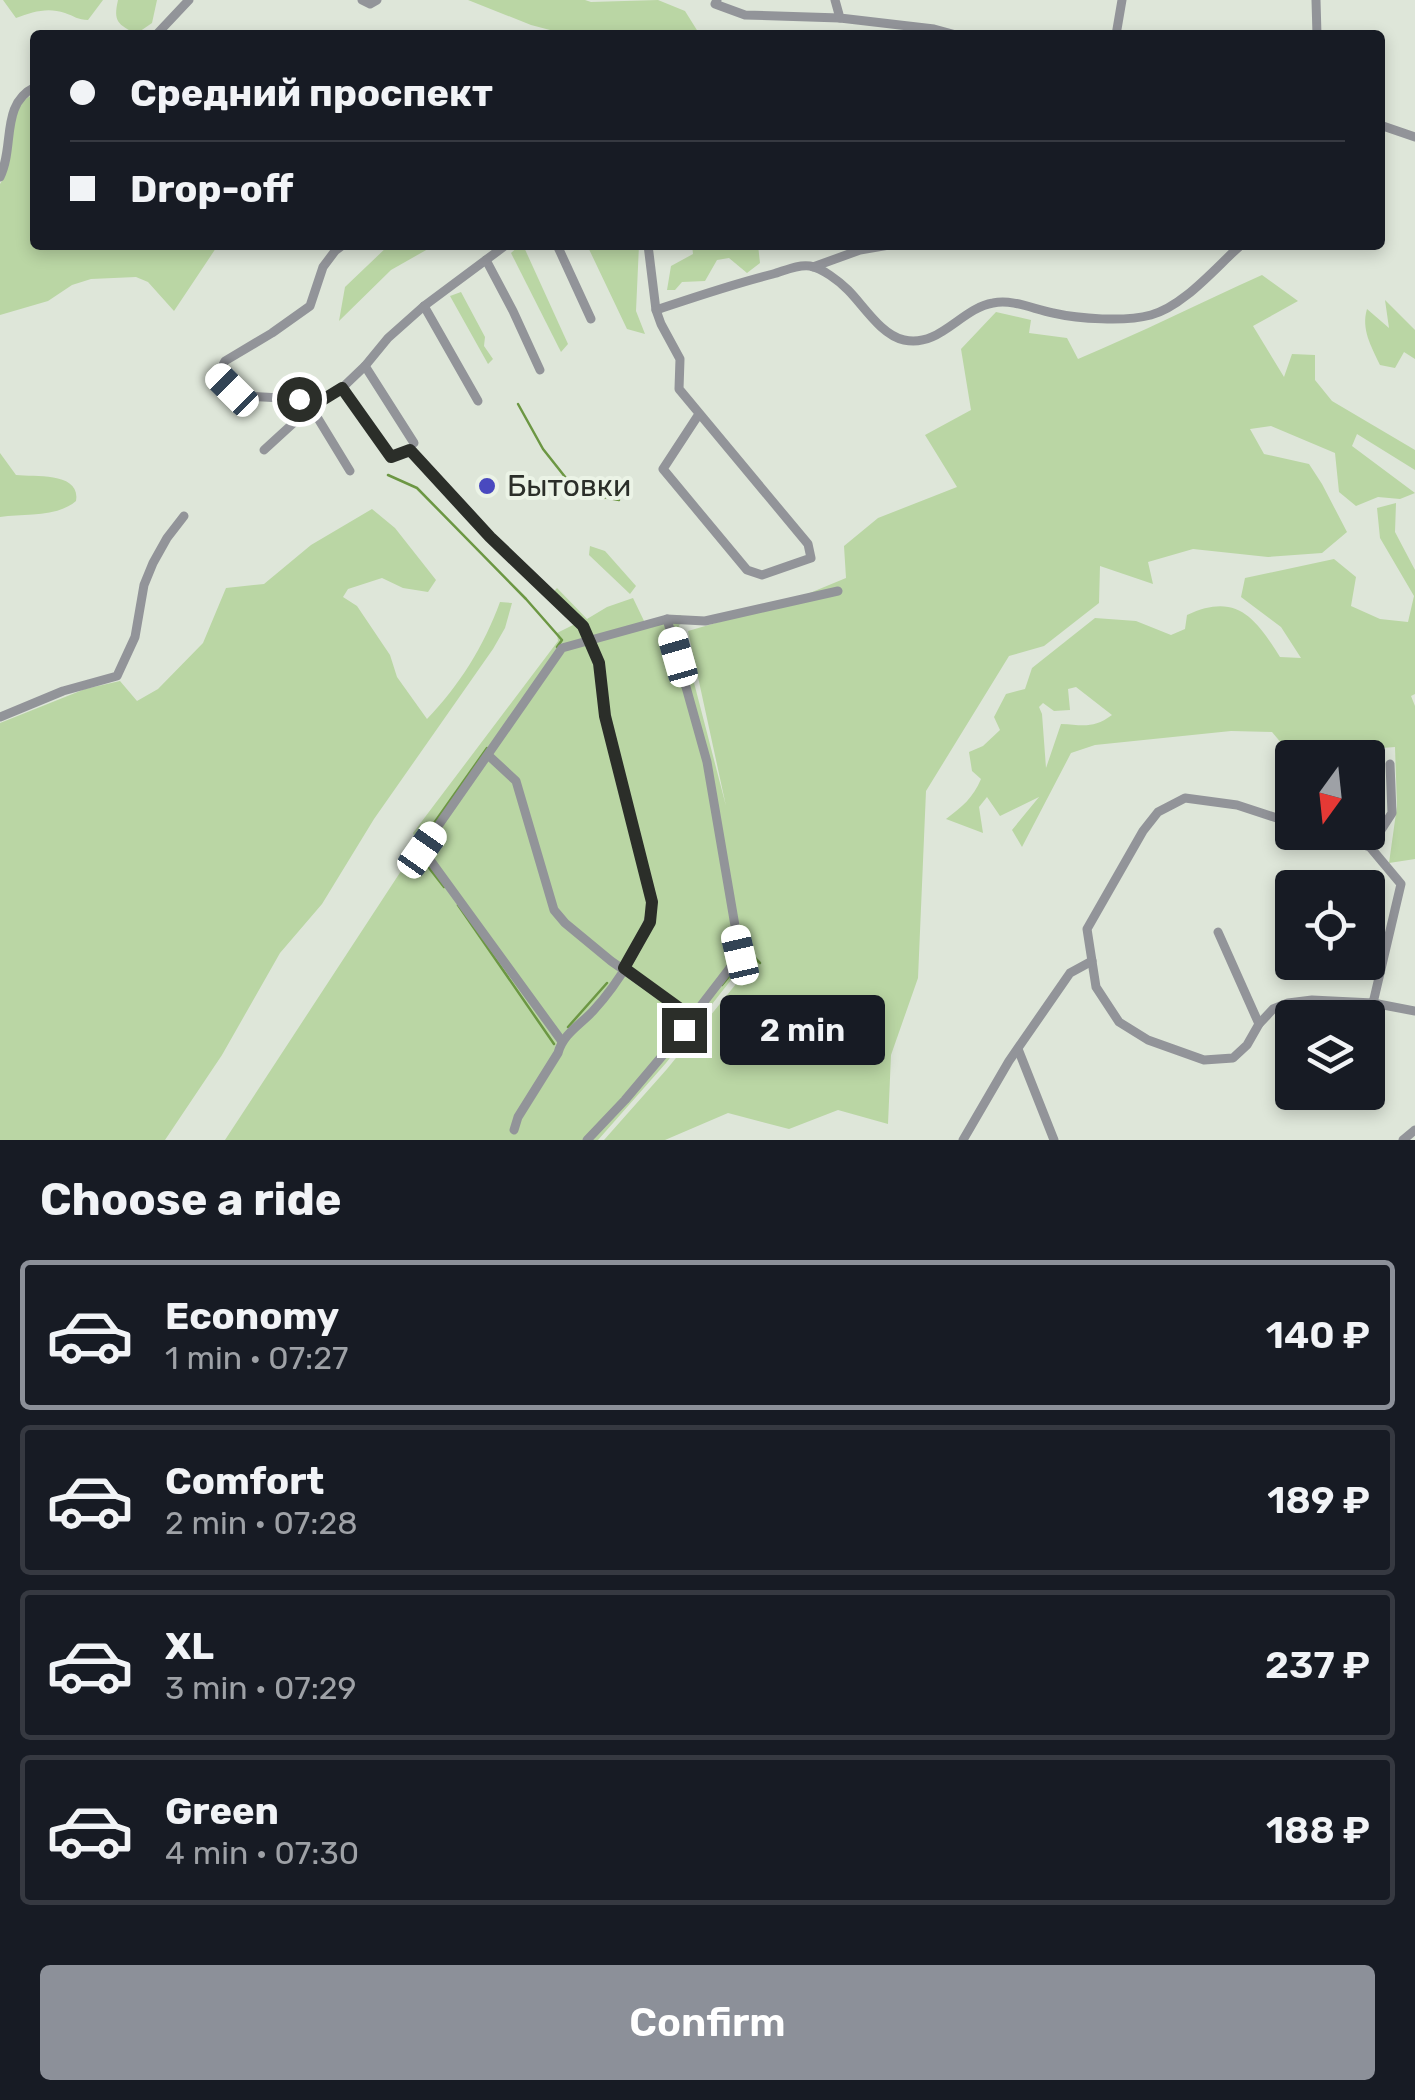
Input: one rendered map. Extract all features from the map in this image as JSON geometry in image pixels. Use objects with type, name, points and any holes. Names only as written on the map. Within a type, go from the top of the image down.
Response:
[{"type":"street","points":[[161,30],[189,0]]},
{"type":"street","points":[[362,0],[370,4],[377,0]]},
{"type":"street","points":[[717,0],[716,4],[745,15],[840,18],[936,30]]},
{"type":"street","points":[[836,0],[840,18]]},
{"type":"street","points":[[1117,30],[1122,0]]},
{"type":"street","points":[[1316,0],[1316,30]]},
{"type":"street","points":[[0,177],[8,156],[12,113],[23,93],[30,90]]},
{"type":"street","points":[[1385,127],[1415,137]]},
{"type":"street","points":[[336,250],[323,267],[310,306],[225,361],[218,376],[244,396],[299,399],[311,407],[350,471]]},
{"type":"street","points":[[264,450],[311,407],[342,388],[424,306],[499,250]]},
{"type":"street","points":[[559,250],[592,319]]},
{"type":"street","points":[[649,250],[656,310],[680,359],[679,389],[808,544],[811,558],[762,575],[747,570],[663,469],[698,414]]},
{"type":"street","points":[[813,267],[860,250]]},
{"type":"street","points":[[656,310],[728,286],[813,267],[844,286],[889,333],[899,339],[920,341],[995,302],[1075,317],[1151,316],[1192,291],[1235,250]]},
{"type":"street","points":[[486,260],[540,370]]},
{"type":"street","points":[[424,306],[478,401]]},
{"type":"street","points":[[365,366],[413,449],[430,470],[490,537],[583,626],[599,663],[605,716],[652,902],[650,922],[624,968],[590,1015],[562,1040],[514,1130]]},
{"type":"street","points":[[342,388],[391,457],[413,449]]},
{"type":"street","points":[[0,718],[63,691],[117,676],[135,637],[144,586],[153,562],[184,516]]},
{"type":"street","points":[[562,1040],[422,850],[562,648],[667,618],[705,621],[838,592]]},
{"type":"street","points":[[587,1140],[693,1018],[740,955],[707,762],[667,618]]},
{"type":"street","points":[[488,755],[516,781],[554,910],[564,923],[693,1018]]},
{"type":"street","points":[[1385,824],[1392,813],[1390,764]]},
{"type":"street","points":[[1275,817],[1238,805],[1185,798],[1158,812],[1087,929],[1096,987],[1118,1022],[1148,1040],[1204,1060],[1233,1058],[1275,1009]]},
{"type":"street","points":[[1373,850],[1401,884],[1415,886]]},
{"type":"street","points":[[1374,1000],[1401,884]]},
{"type":"street","points":[[1218,932],[1259,1024]]},
{"type":"street","points":[[963,1140],[1070,973],[1092,961]]},
{"type":"street","points":[[1385,1005],[1415,1011]]},
{"type":"street","points":[[1018,1049],[1054,1140]]},
{"type":"street","points":[[1402,1140],[1415,1130]]},
{"type":"green space","points":[[3,0],[103,0],[88,20],[52,10],[16,18]]},
{"type":"green space","points":[[118,0],[157,0],[152,23],[142,30],[125,28],[116,13]]},
{"type":"green space","points":[[468,0],[658,0],[685,11],[697,30],[550,30]]},
{"type":"green space","points":[[30,96],[30,250],[215,250],[174,311],[148,282],[136,277],[91,279],[72,285],[48,301],[0,315],[0,184],[8,164],[13,118],[20,102]]},
{"type":"green space","points":[[384,250],[426,250],[391,270],[339,321],[345,287]]},
{"type":"green space","points":[[525,250],[568,344],[561,352],[511,253]]},
{"type":"green space","points":[[589,250],[639,250],[636,311],[645,334],[627,329]]},
{"type":"green space","points":[[693,250],[759,250],[760,263],[747,273],[729,258],[717,260],[705,281],[682,282],[675,290],[667,290],[671,266],[693,254]]},
{"type":"green space","points":[[1262,275],[1298,301],[1253,326],[1284,377],[1292,354],[1315,355],[1315,380],[1332,401],[1415,450],[1415,470],[1357,434],[1352,446],[1415,493],[1400,499],[1378,497],[1356,506],[1339,492],[1335,453],[1271,426],[1250,429],[1264,454],[1309,464],[1347,532],[1322,553],[1268,557],[1193,549],[1148,562],[1153,584],[1100,566],[1099,603],[1044,646],[1009,656],[926,791],[918,978],[891,1055],[888,1124],[838,1110],[789,1129],[728,1113],[665,1140],[604,1140],[736,984],[745,962],[666,1063],[598,1140],[225,1140],[403,868],[424,860],[413,833],[558,641],[557,633],[575,624],[547,599],[557,588],[587,619],[633,598],[645,623],[681,615],[683,623],[679,625],[726,806],[688,631],[788,602],[846,578],[844,546],[878,518],[957,487],[925,435],[971,410],[961,349],[996,312],[1031,320],[1029,333],[1067,338],[1078,359]]},
{"type":"green space","points":[[461,292],[485,337],[484,346],[493,359],[488,364],[450,296]]},
{"type":"green space","points":[[1385,300],[1415,330],[1415,359],[1404,352],[1395,368],[1380,365],[1366,330],[1367,309],[1389,328]]},
{"type":"green space","points":[[0,453],[16,475],[55,478],[72,485],[76,501],[50,512],[0,517]]},
{"type":"green space","points":[[1396,503],[1395,532],[1415,570],[1415,694],[1411,696],[1415,706],[1415,859],[1389,863],[1397,806],[1395,747],[1385,748],[1385,740],[1279,740],[1272,732],[1231,731],[1095,745],[1071,753],[1022,847],[1012,830],[1039,797],[1000,816],[987,797],[979,807],[983,833],[946,819],[978,786],[981,779],[972,771],[969,752],[983,746],[1000,730],[994,717],[1006,694],[1025,689],[1032,668],[1095,618],[1136,621],[1171,635],[1185,629],[1187,615],[1219,606],[1231,608],[1253,620],[1280,657],[1301,658],[1281,627],[1241,597],[1245,578],[1334,559],[1356,577],[1351,606],[1380,619],[1408,622],[1414,596],[1380,538],[1377,508]],"holes":[[[1076,687],[1112,715],[1093,724],[1061,724],[1046,768],[1039,707],[1043,703],[1054,711],[1070,710],[1068,689]]]},
{"type":"green space","points":[[372,509],[395,528],[436,580],[428,592],[403,588],[382,578],[348,589],[343,597],[357,606],[390,655],[397,677],[427,719],[469,665],[500,602],[512,603],[505,628],[493,649],[374,819],[322,904],[280,953],[222,1055],[165,1140],[0,1140],[0,723],[85,689],[120,681],[137,701],[158,689],[203,643],[226,588],[264,584],[311,545]]},
{"type":"green space","points":[[590,546],[605,551],[636,586],[630,594],[589,555]]},
{"type":"waterway","points":[[518,404],[543,449],[577,492],[619,500]]},
{"type":"waterway","points":[[388,475],[417,488],[526,599],[562,640],[557,647]]},
{"type":"waterway","points":[[444,887],[415,850],[487,748]]},
{"type":"waterway","points":[[458,905],[554,1044]]},
{"type":"waterway","points":[[722,985],[749,952],[760,963]]},
{"type":"waterway","points":[[568,1027],[607,983]]},
{"type":"place","name":"Бытовки","points":[[487,486]]},
{"type":"route","points":[[299,399],[311,407],[342,388],[391,457],[410,450],[490,537],[583,626],[599,663],[605,716],[652,902],[650,922],[624,968],[693,1018],[684,1030]]}]
